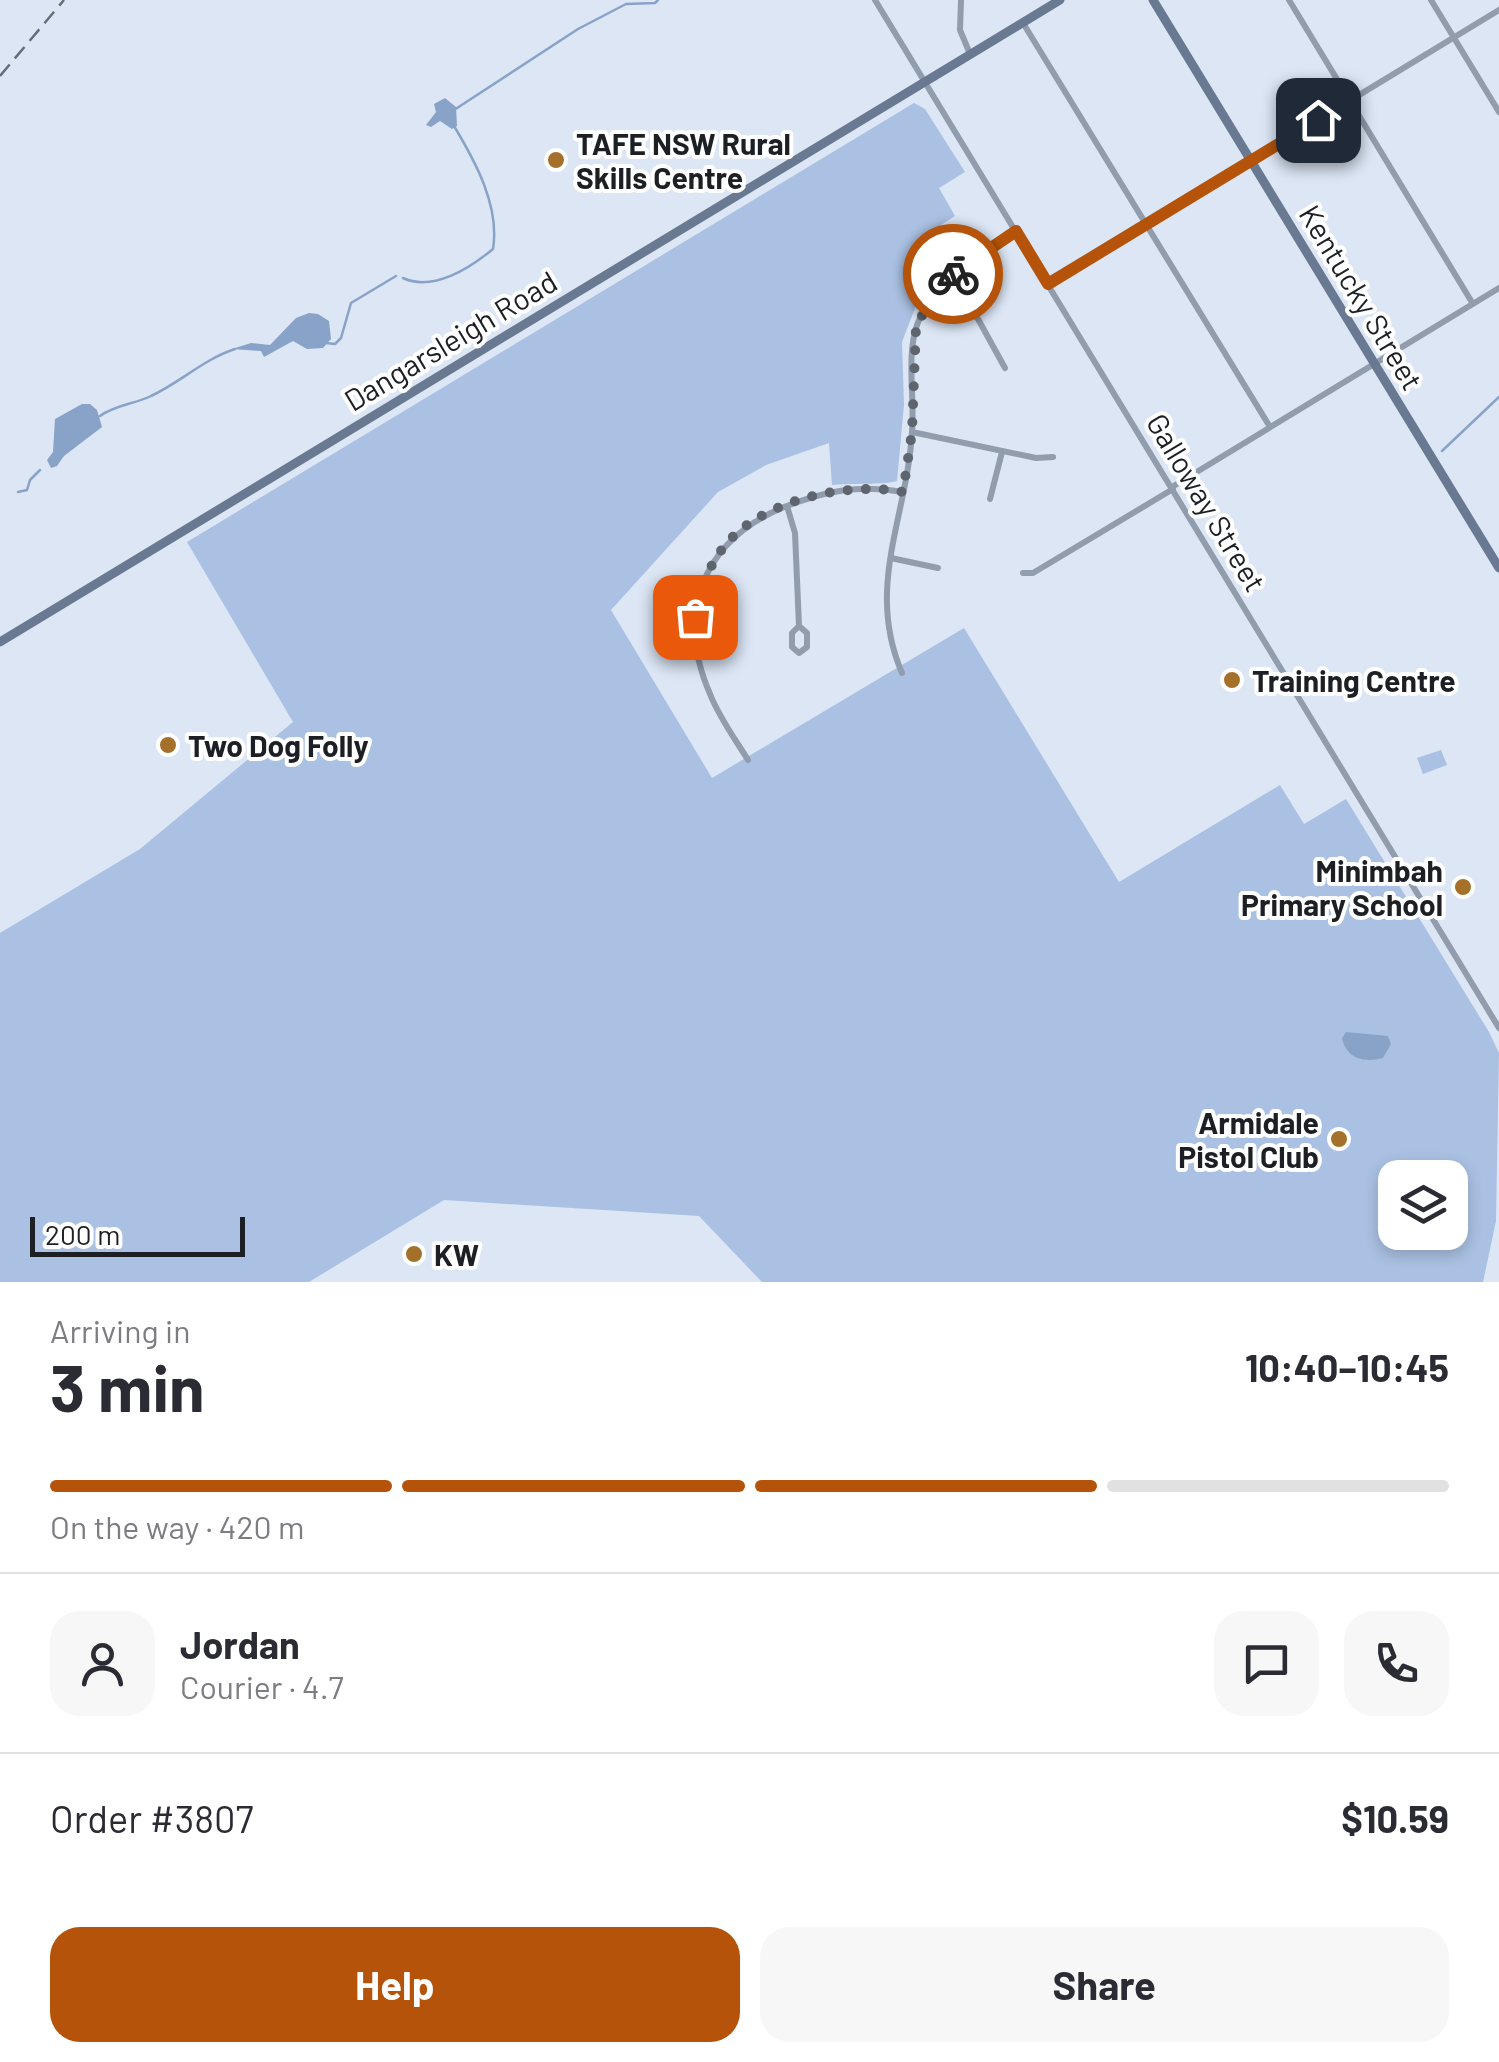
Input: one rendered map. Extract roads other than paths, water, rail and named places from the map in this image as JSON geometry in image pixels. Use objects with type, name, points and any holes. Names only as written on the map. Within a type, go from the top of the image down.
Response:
[{"type":"street","name":"Galloway Street","points":[[875,0],[1499,1028]]},
{"type":"street","points":[[960,0],[960,30],[970,54]]},
{"type":"street","name":"Dangarsleigh Road","points":[[0,642],[1060,0]]},
{"type":"street","name":"Kentucky Street","points":[[1154,0],[1499,568]]},
{"type":"street","points":[[1289,0],[1472,304]]},
{"type":"street","points":[[1432,0],[1499,112]]},
{"type":"street","points":[[1048,284],[1499,10]]},
{"type":"street","points":[[1023,23],[1270,427]]},
{"type":"street","points":[[902,673],[887,628],[885,587],[912,432],[916,327],[943,283],[1016,231]]},
{"type":"street","points":[[943,283],[978,319],[1004,368]]},
{"type":"street","points":[[1023,574],[1033,572],[1499,288]]},
{"type":"street","points":[[912,432],[968,441],[1002,452],[1053,457]]},
{"type":"street","points":[[990,499],[1002,452]]},
{"type":"street","points":[[748,760],[716,708],[697,650],[695,617],[702,587],[721,550],[743,528],[787,506],[837,490],[863,487],[903,492]]},
{"type":"street","points":[[787,506],[795,533],[799,626]]},
{"type":"street","points":[[891,558],[938,568]]},
{"type":"street","points":[[663,614],[695,617]]},
{"type":"waterway","points":[[454,110],[578,29],[626,4],[658,0]]},
{"type":"waterway","points":[[403,278],[415,282],[439,280],[473,264],[493,249],[489,200],[454,126]]},
{"type":"waterway","points":[[326,343],[335,344],[341,338],[351,303],[396,276]]},
{"type":"waterway","points":[[100,416],[151,396],[235,349]]},
{"type":"waterway","points":[[1442,451],[1499,397]]},
{"type":"waterway","points":[[18,492],[27,490],[40,470]]},
{"type":"railway","points":[[0,76],[64,0]]},
{"type":"place","name":"TAFE NSW Rural Skills Centre","points":[[556,160]]},
{"type":"place","name":"Training Centre","points":[[1232,680]]},
{"type":"place","name":"Two Dog Folly","points":[[168,745]]},
{"type":"place","name":"Minimbah Primary School","points":[[1463,887]]},
{"type":"place","name":"Armidale Pistol Club","points":[[1339,1139]]},
{"type":"place","name":"KW","points":[[414,1254]]}]
